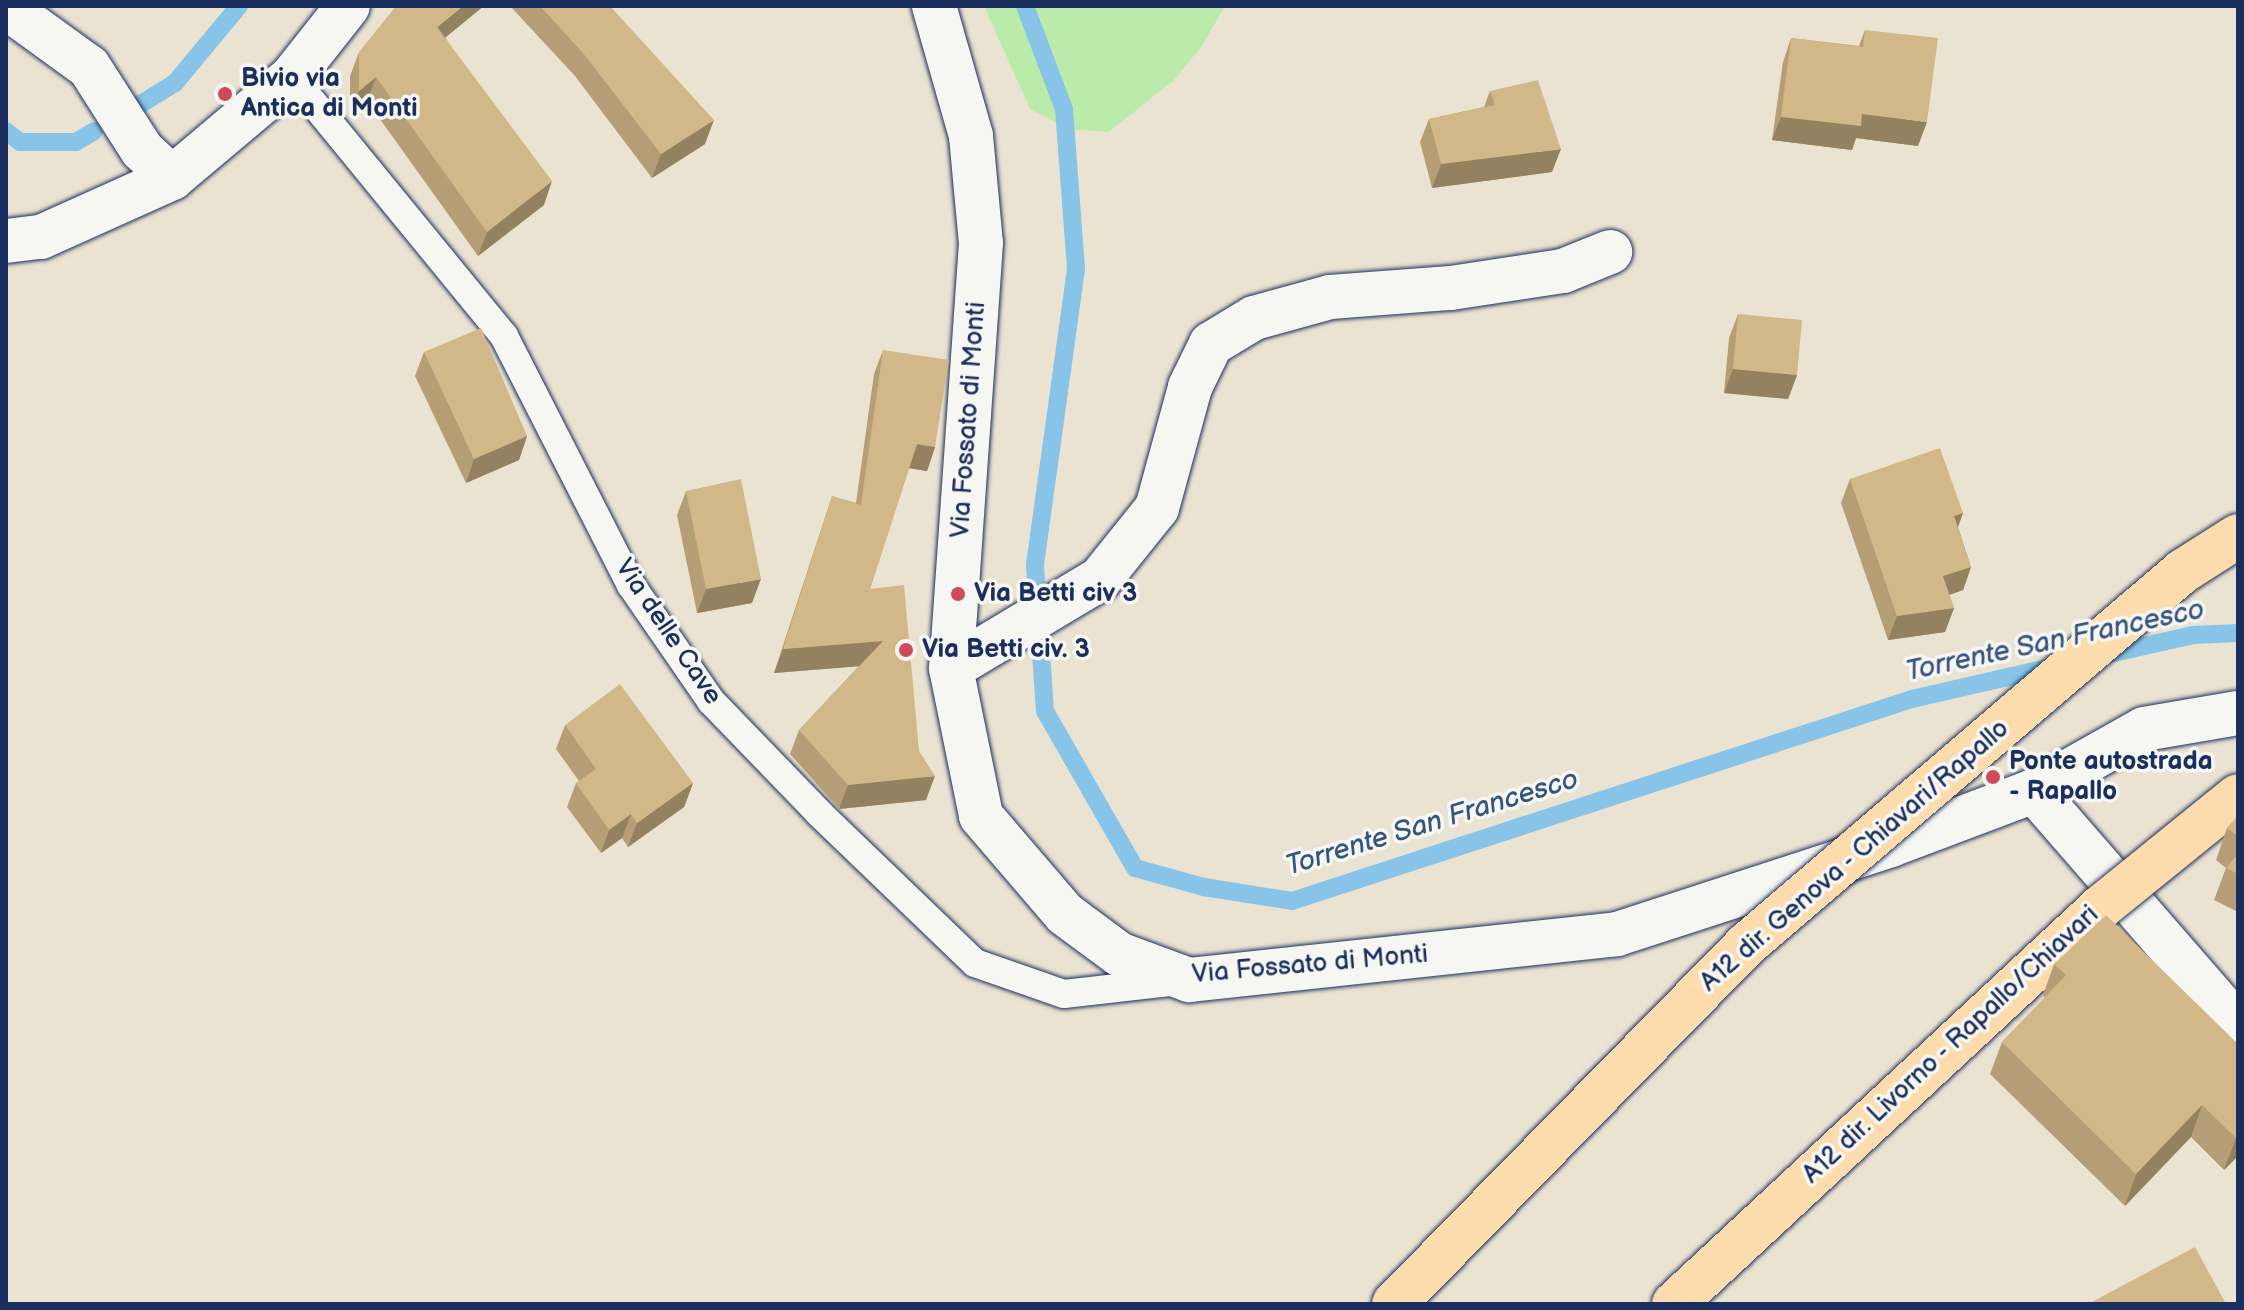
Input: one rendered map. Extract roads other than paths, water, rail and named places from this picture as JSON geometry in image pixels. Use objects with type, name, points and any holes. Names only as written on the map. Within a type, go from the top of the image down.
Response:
[{"type":"highway","name":"A12 dir. Genova - Chiavari/Rapallo","points":[[1394,1304],[1746,945],[2183,571],[2238,536]]},
{"type":"highway","name":"A12 dir. Livorno - Rapallo/Chiavari","points":[[1674,1304],[2101,907],[2238,796]]},
{"type":"street","points":[[6,241],[41,237],[292,77],[348,6]]},
{"type":"street","name":"Via Fossato di Monti","points":[[934,6],[971,136],[981,243],[966,661],[981,816],[1065,914],[1119,954],[1189,980],[1617,934],[1891,845],[2034,791],[2144,729],[2238,713]]},
{"type":"street","points":[[6,7],[89,67],[157,164]]},
{"type":"street","points":[[966,661],[1100,579],[1157,508],[1190,387],[1211,344],[1254,318],[1330,297],[1451,288],[1563,271],[1610,252]]},
{"type":"street","points":[[2034,791],[2238,1026]]},
{"type":"lane","name":"Via delle Cave","points":[[292,77],[504,336],[631,585],[711,701],[819,813],[975,963],[1064,994],[1189,980]]},
{"type":"waterway","name":"Torrente San Francesco","points":[[118,118],[175,83],[239,6]]},
{"type":"waterway","name":"Torrente San Francesco","points":[[1025,6],[1064,109],[1076,269],[1035,565],[1045,711],[1135,868],[1204,887],[1292,901],[1912,699],[2056,666]]},
{"type":"waterway","name":"Torrente San Francesco","points":[[6,131],[20,142],[76,142],[94,131]]},
{"type":"waterway","name":"Torrente San Francesco","points":[[2100,656],[2193,635],[2238,633]]},
{"type":"place","name":"Bivio via Antica di Monti","points":[[225,94]]},
{"type":"place","name":"Via Betti civ 3","points":[[958,594]]},
{"type":"place","name":"Via Betti civ. 3","points":[[906,650]]},
{"type":"place","name":"Ponte autostrada - Rapallo","points":[[1993,777]]}]
